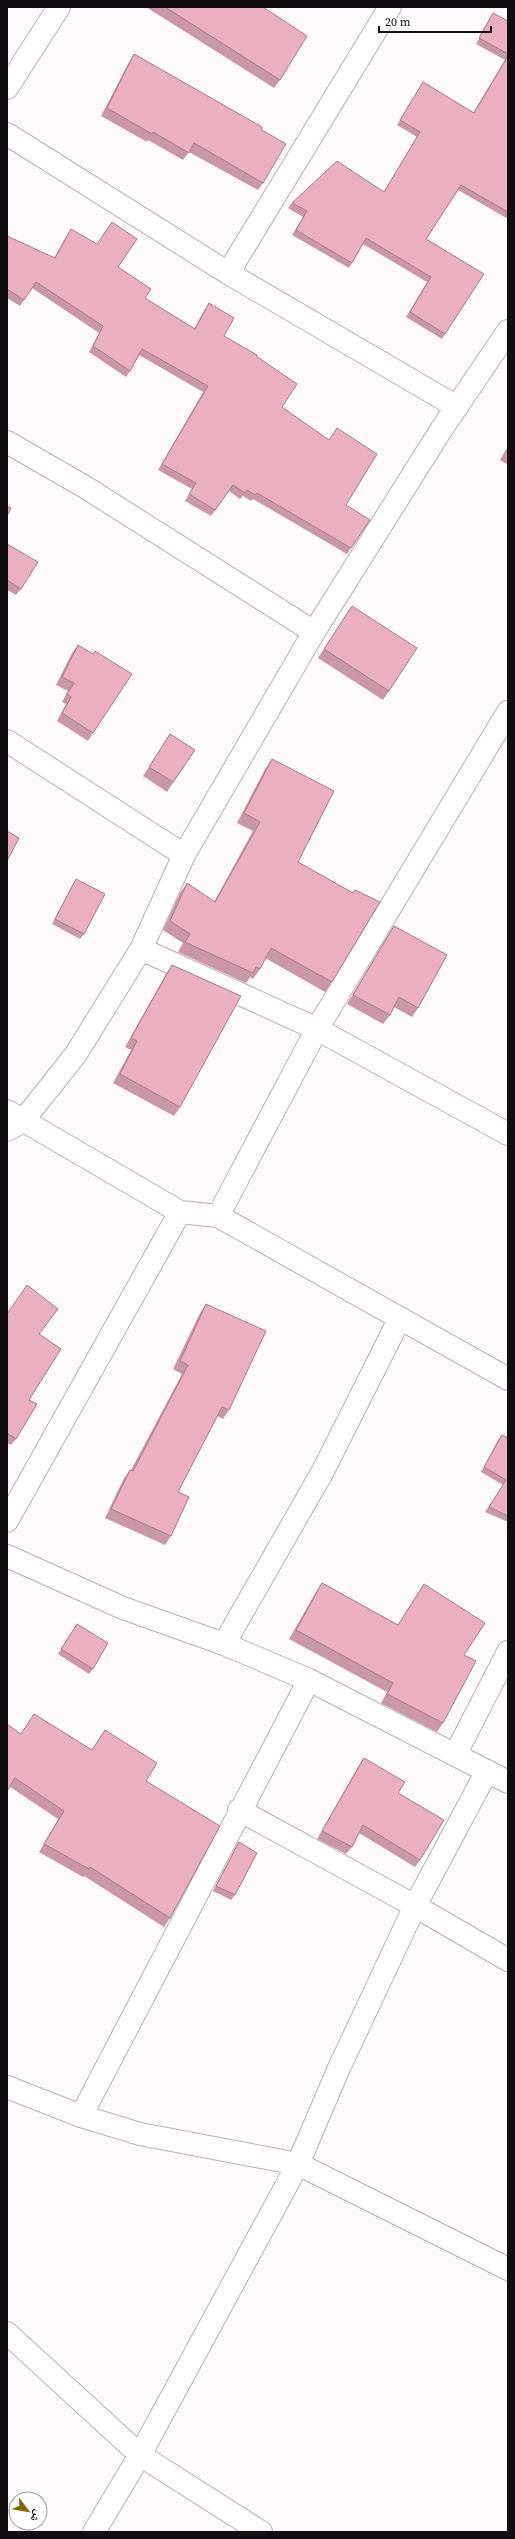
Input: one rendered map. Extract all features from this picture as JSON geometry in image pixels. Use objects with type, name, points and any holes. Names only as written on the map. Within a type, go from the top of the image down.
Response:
[{"type":"street","points":[[7,88],[59,7]]},
{"type":"street","points":[[228,273],[390,7]]},
{"type":"street","points":[[7,134],[228,273],[457,407]]},
{"type":"street","points":[[508,331],[457,407],[314,632],[184,855],[141,949],[76,1054],[12,1121],[180,1212],[218,1216],[399,1320],[508,1379]]},
{"type":"street","points":[[7,442],[85,487],[314,632]]},
{"type":"street","points":[[218,1216],[316,1029],[508,712]]},
{"type":"street","points":[[7,741],[184,855]]},
{"type":"street","points":[[141,949],[316,1029],[508,1134]]},
{"type":"street","points":[[7,1521],[180,1212]]},
{"type":"street","points":[[224,1644],[323,1471],[399,1320]]},
{"type":"street","points":[[7,1556],[123,1608],[224,1644],[309,1680],[508,1782]]},
{"type":"street","points":[[455,1755],[508,1652]]},
{"type":"street","points":[[81,2116],[239,1810],[309,1680]]},
{"type":"street","points":[[94,2532],[140,2455],[298,2164],[339,2068],[415,1906],[486,1772]]},
{"type":"street","points":[[239,1810],[415,1906],[508,1960]]},
{"type":"street","points":[[7,2087],[81,2116],[140,2134],[298,2164],[508,2268]]},
{"type":"street","points":[[7,2334],[140,2455],[261,2532]]},
{"type":"building","points":[[165,7],[263,7],[307,36],[280,80]]},
{"type":"building","points":[[493,13],[508,21],[508,54],[479,38]]},
{"type":"building","points":[[134,54],[262,127],[262,130],[286,144],[263,183],[194,143],[189,153],[107,108]]},
{"type":"building","points":[[508,56],[508,212],[461,185],[426,239],[484,274],[445,334],[410,312],[431,277],[366,238],[352,263],[296,230],[307,211],[292,203],[337,161],[384,192],[420,132],[400,120],[423,82],[474,113]]},
{"type":"building","points":[[112,222],[137,239],[118,267],[151,289],[145,298],[195,329],[209,303],[234,318],[224,336],[257,355],[256,356],[297,384],[282,407],[329,440],[337,428],[377,454],[346,505],[370,520],[351,548],[257,493],[255,495],[247,490],[245,493],[233,485],[215,510],[189,494],[196,483],[162,464],[208,386],[142,349],[130,371],[93,346],[103,326],[36,282],[24,300],[7,289],[7,236],[55,258],[71,229],[97,244]]},
{"type":"building","points":[[7,506],[11,508],[7,516]]},
{"type":"building","points":[[7,544],[38,562],[21,589],[7,580]]},
{"type":"building","points":[[352,606],[417,648],[389,691],[324,649]]},
{"type":"building","points":[[78,645],[93,654],[95,651],[132,674],[93,733],[62,713],[71,697],[67,694],[74,683],[62,677]]},
{"type":"building","points":[[170,734],[195,750],[173,782],[149,767]]},
{"type":"building","points":[[272,759],[334,791],[298,862],[353,893],[355,890],[380,902],[332,982],[271,948],[260,969],[256,967],[253,973],[185,942],[190,934],[170,921],[187,883],[215,902],[260,822],[244,813]]},
{"type":"building","points":[[7,831],[19,838],[7,861]]},
{"type":"building","points":[[76,879],[105,894],[84,934],[55,919]]},
{"type":"building","points":[[394,926],[447,955],[418,1008],[399,997],[390,1015],[353,995]]},
{"type":"building","points":[[172,965],[241,996],[180,1107],[120,1074],[137,1041],[131,1038]]},
{"type":"building","points":[[27,1285],[58,1309],[39,1334],[61,1349],[29,1400],[37,1404],[16,1439],[7,1433],[7,1314]]},
{"type":"building","points":[[206,1304],[266,1331],[229,1410],[222,1407],[178,1492],[189,1497],[171,1536],[111,1509],[130,1470],[133,1471],[188,1365],[180,1361]]},
{"type":"building","points":[[502,1435],[508,1438],[508,1516],[489,1507],[506,1480],[484,1467]]},
{"type":"building","points":[[322,1583],[398,1625],[424,1584],[485,1623],[464,1655],[476,1661],[443,1723],[387,1694],[393,1683],[296,1630]]},
{"type":"building","points":[[77,1624],[108,1643],[93,1669],[61,1649]]},
{"type":"building","points":[[34,1714],[92,1750],[105,1730],[157,1763],[146,1781],[220,1826],[170,1918],[90,1867],[89,1869],[44,1844],[64,1811],[15,1778],[7,1791],[7,1724],[21,1734]]},
{"type":"building","points":[[364,1758],[405,1782],[398,1793],[444,1820],[420,1860],[363,1825],[352,1847],[322,1831]]},
{"type":"building","points":[[239,1842],[257,1853],[235,1895],[216,1886]]}]
